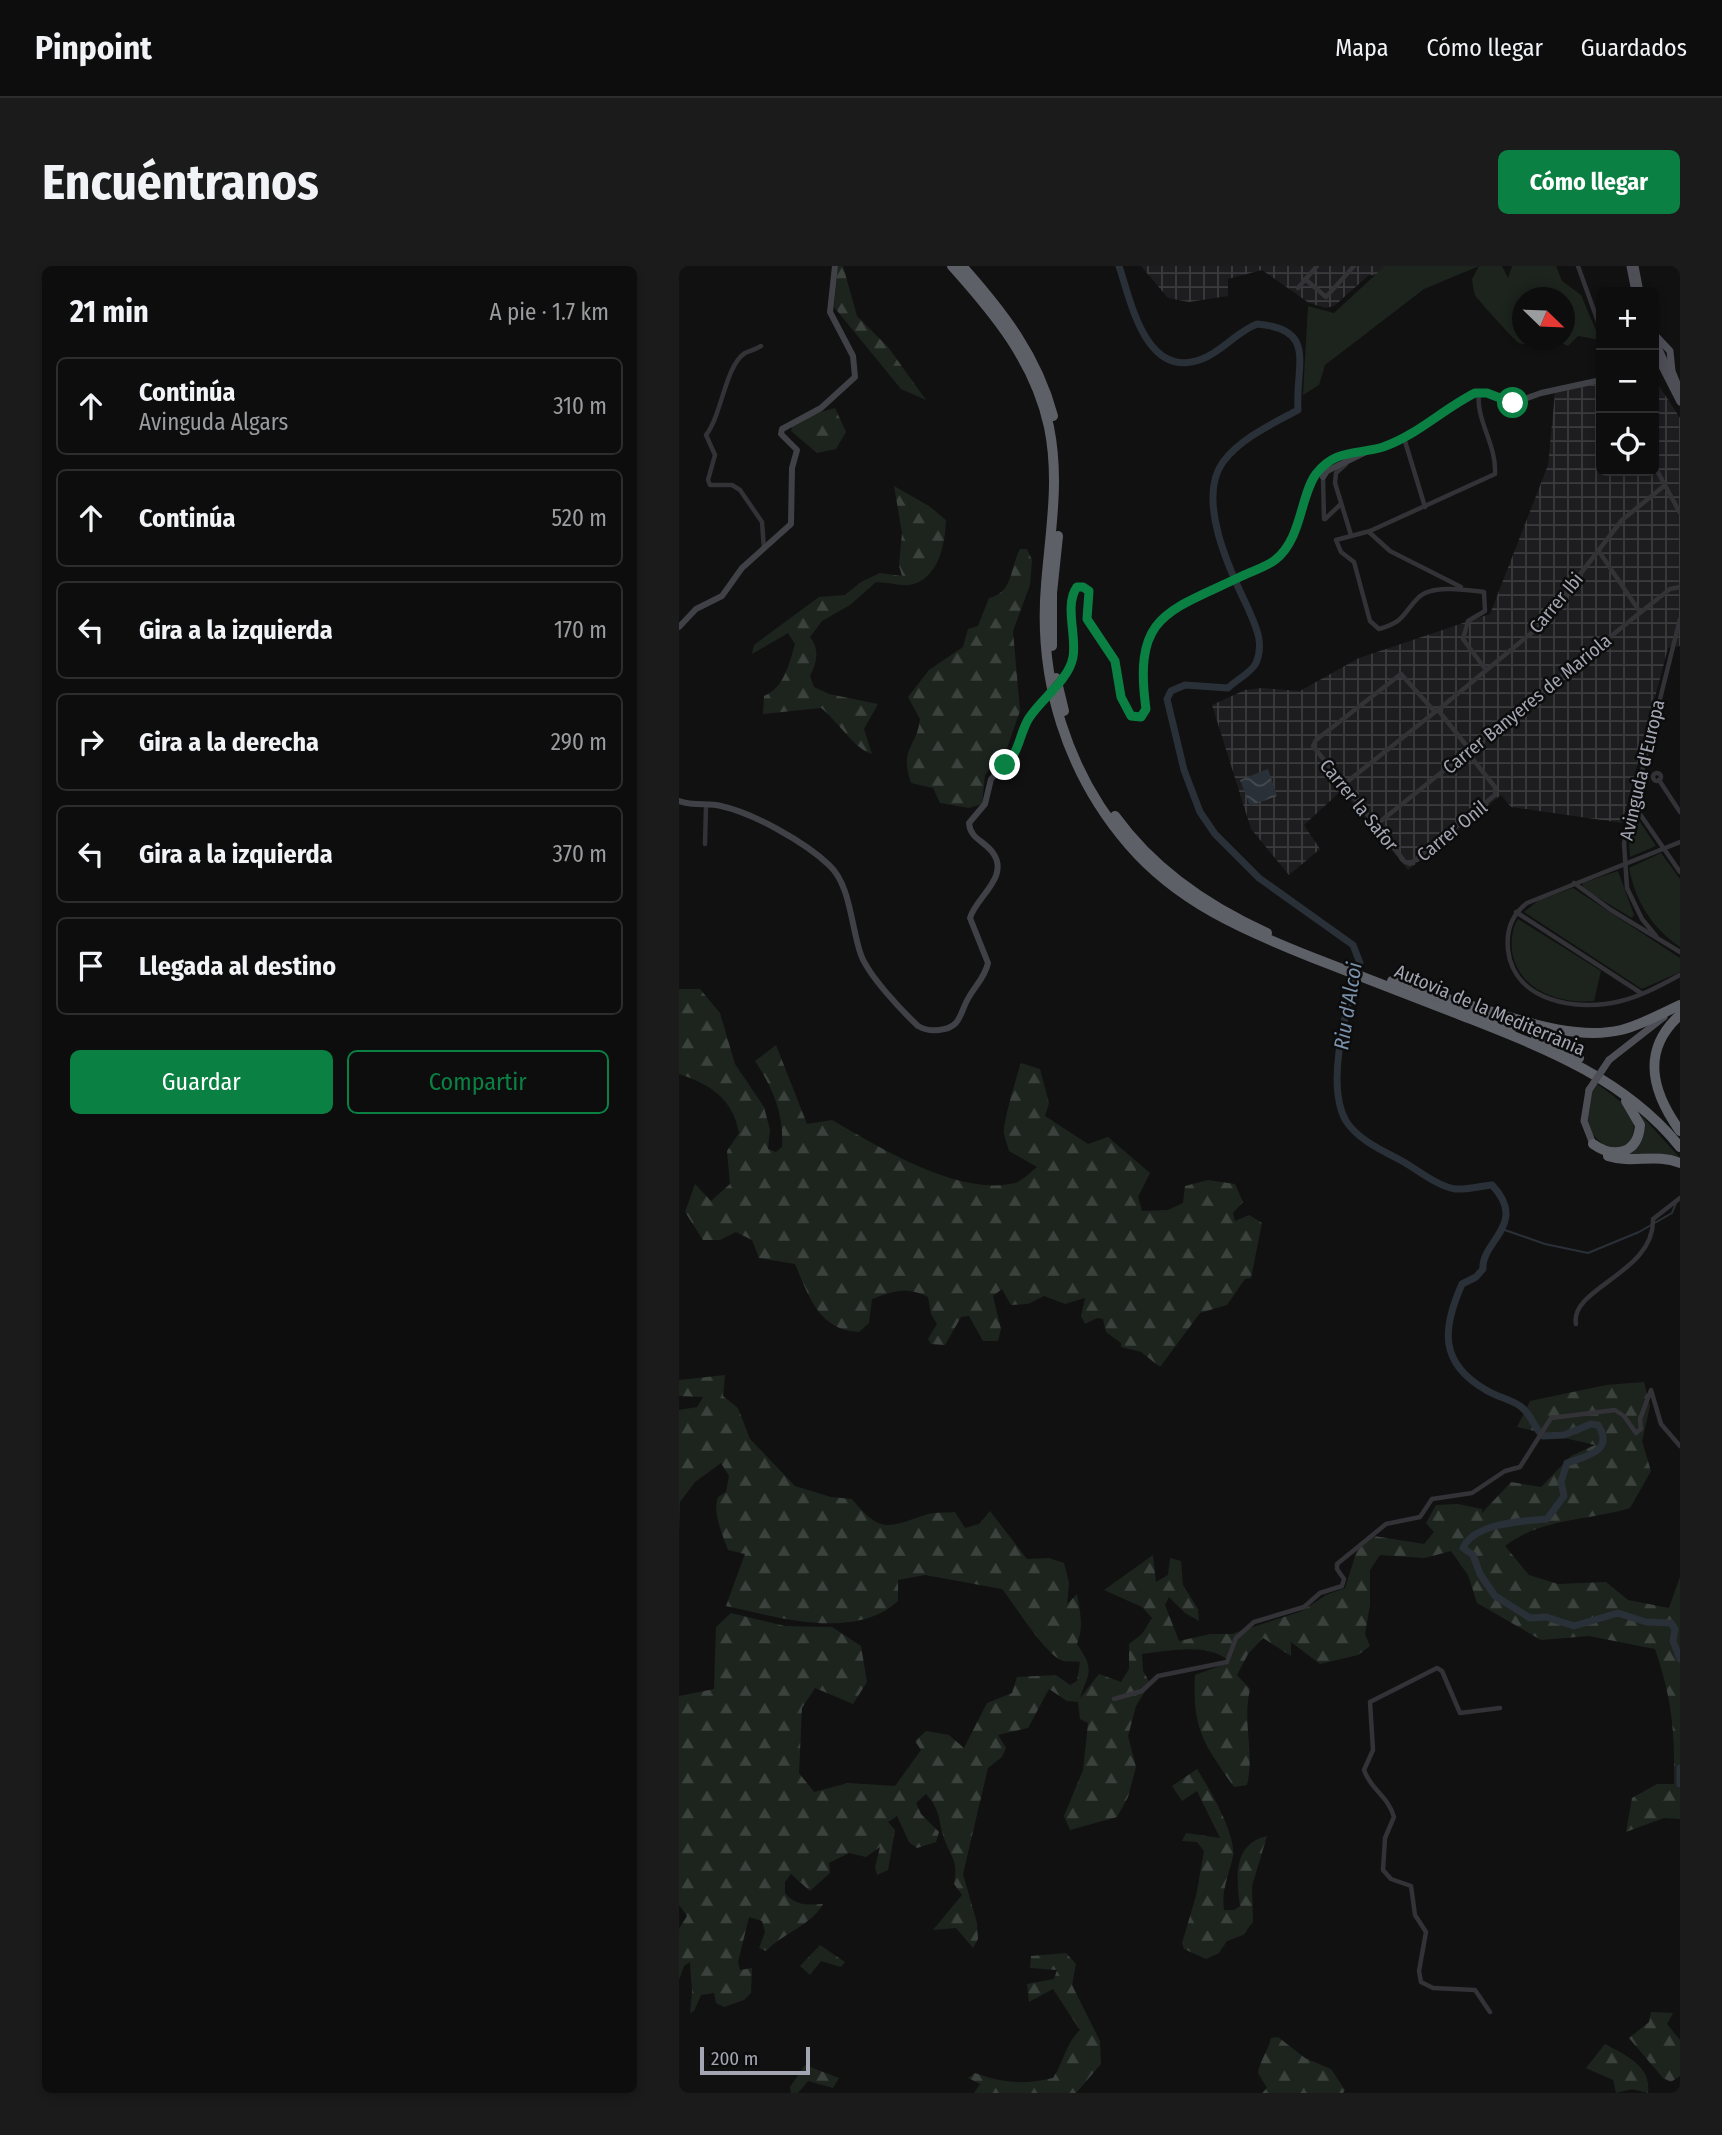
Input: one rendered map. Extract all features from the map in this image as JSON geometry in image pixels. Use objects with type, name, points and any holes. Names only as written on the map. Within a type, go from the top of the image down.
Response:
[{"type":"highway","name":"Autovia de la Mediterrània","points":[[952,266],[1014,342],[1049,415]]},
{"type":"highway","name":"Autovia de la Mediterrània","points":[[962,266],[999,307],[1026,348],[1041,379],[1049,415],[1054,461],[1056,522],[1045,607],[1046,648],[1054,701],[1069,747],[1097,800],[1130,847],[1170,884],[1269,940],[1547,1042],[1588,1063],[1632,1092],[1680,1137]]},
{"type":"highway","name":"Autovia de la Mediterrània","points":[[1201,903],[1267,933],[1437,1000],[1534,1044],[1606,1081],[1651,1116],[1680,1147]]},
{"type":"highway","points":[[1437,1000],[1594,1033],[1629,1028],[1680,1006]]},
{"type":"highway","points":[[1680,1015],[1660,1042],[1654,1071],[1660,1101],[1680,1131]]},
{"type":"highway","points":[[1593,1144],[1610,1153],[1621,1153],[1635,1143],[1640,1131],[1635,1112],[1606,1081]]},
{"type":"highway","points":[[1593,1144],[1601,1153],[1617,1159],[1654,1157],[1680,1163]]},
{"type":"main road","points":[[1632,266],[1637,287]]},
{"type":"main road","points":[[1659,340],[1667,347]]},
{"type":"main road","points":[[1659,348],[1667,347]]},
{"type":"main road","points":[[1667,347],[1661,365],[1680,402]]},
{"type":"main road","points":[[1661,365],[1680,391]]},
{"type":"main road","points":[[1593,1144],[1584,1121],[1589,1090],[1609,1060],[1646,1028],[1680,1006]]},
{"type":"street","points":[[679,627],[696,609],[724,594],[742,568],[764,550],[792,520],[792,468],[797,450],[781,435],[782,429],[824,406],[855,376],[853,356],[830,314],[835,266]]},
{"type":"street","points":[[1298,288],[1317,266]]},
{"type":"street","points":[[1305,279],[1326,297],[1354,266]]},
{"type":"street","points":[[1578,266],[1596,316]]},
{"type":"street","points":[[761,346],[743,354],[729,377],[713,426],[706,435],[715,455],[708,480],[710,485],[732,485],[740,490],[762,522],[764,550]]},
{"type":"street","points":[[679,801],[722,806],[763,823],[829,865],[840,882],[867,965],[918,1026],[930,1030],[948,1029],[959,1021],[988,963],[970,918],[994,880],[997,860],[990,849],[972,834],[969,823],[985,804],[991,779],[1014,756],[1028,720],[1067,671],[1074,649],[1075,589],[1083,587],[1089,591],[1087,619],[1115,661],[1123,702],[1131,716],[1141,717],[1146,709],[1146,645],[1154,625],[1170,611],[1273,561],[1301,519],[1311,481],[1322,467],[1342,454],[1366,450],[1404,437],[1479,392],[1513,403],[1541,393],[1596,381]]},
{"type":"street","points":[[1461,588],[1420,596],[1405,616],[1379,629],[1370,621],[1354,562],[1341,552],[1336,540],[1369,532],[1495,474],[1491,440],[1477,403],[1479,392]]},
{"type":"street","points":[[1404,437],[1425,507]]},
{"type":"street","points":[[1342,504],[1324,519],[1323,477],[1327,471],[1366,450]]},
{"type":"street","points":[[1351,535],[1335,482],[1336,473],[1355,457]]},
{"type":"street","points":[[1659,476],[1680,513]]},
{"type":"street","name":"Carrer Ibi","points":[[1343,785],[1540,626],[1626,516],[1664,486]]},
{"type":"street","points":[[1369,532],[1389,551],[1461,588],[1485,595],[1485,611],[1468,621],[1463,639],[1486,670]]},
{"type":"street","points":[[1598,550],[1640,612]]},
{"type":"street","name":"Carrer Banyeres de Mariola","points":[[1376,825],[1640,612],[1670,589],[1680,587]]},
{"type":"street","name":"Avinguda d'Europa","points":[[1656,936],[1631,898],[1623,864],[1624,843],[1680,620]]},
{"type":"street","name":"Carrer la Safor","points":[[1410,864],[1405,862],[1343,785],[1314,748],[1314,743],[1399,674],[1404,675],[1436,711]]},
{"type":"street","points":[[1436,711],[1469,751]]},
{"type":"street","name":"Carrer Onil","points":[[1410,864],[1494,797],[1495,788],[1469,751]]},
{"type":"street","points":[[1659,780],[1680,812]]},
{"type":"street","points":[[1633,804],[1680,872]]},
{"type":"street","points":[[705,844],[706,806]]},
{"type":"street","points":[[1680,842],[1535,898],[1516,912],[1509,929],[1508,951],[1514,975],[1529,989],[1550,998],[1578,1004],[1605,1004],[1642,994],[1680,975]]},
{"type":"street","points":[[1574,883],[1611,910],[1680,952]]},
{"type":"street","points":[[1516,912],[1642,994]]},
{"type":"street","points":[[1576,1324],[1578,1309],[1596,1289],[1611,1282],[1646,1248],[1653,1235],[1653,1219],[1680,1198]]},
{"type":"street","points":[[1114,1699],[1142,1691],[1156,1676],[1224,1664],[1231,1656],[1235,1638],[1254,1622],[1304,1607],[1320,1593],[1342,1586],[1344,1579],[1337,1569],[1337,1564],[1383,1526],[1420,1517],[1432,1499],[1472,1493],[1505,1471],[1517,1469],[1554,1416],[1583,1417],[1610,1410],[1624,1416],[1631,1431],[1636,1433],[1641,1429],[1640,1419],[1650,1390],[1661,1424],[1680,1446]]},
{"type":"street","points":[[1490,2012],[1475,1990],[1433,1987],[1421,1982],[1419,1971],[1426,1932],[1415,1915],[1411,1886],[1391,1879],[1383,1870],[1385,1838],[1394,1817],[1388,1801],[1376,1789],[1364,1769],[1373,1750],[1369,1703],[1437,1668],[1442,1671],[1460,1713],[1500,1708]]},
{"type":"shaded area","points":[[1141,266],[1391,266],[1379,276],[1369,275],[1334,306],[1326,308],[1309,303],[1262,270],[1228,279],[1228,296],[1189,302],[1168,298]]},
{"type":"shaded area","points":[[1596,384],[1596,476],[1659,476],[1659,386],[1680,418],[1680,646],[1668,648],[1622,823],[1511,807],[1501,795],[1408,870],[1342,790],[1304,825],[1320,849],[1289,875],[1251,829],[1212,705],[1245,690],[1262,688],[1300,691],[1359,658],[1490,614],[1548,465],[1555,393]]},
{"type":"green space","points":[[838,266],[843,266],[857,316],[888,347],[926,400],[901,389],[834,307]]},
{"type":"green space","points":[[1385,266],[1479,266],[1424,289],[1325,365],[1319,385],[1303,395],[1308,306],[1334,313]]},
{"type":"green space","points":[[1479,266],[1502,266],[1508,278],[1512,266],[1556,266],[1562,281],[1570,287],[1512,287],[1512,336],[1475,295],[1472,279]]},
{"type":"green space","points":[[1575,291],[1581,295],[1596,331],[1596,339],[1578,336],[1575,339]]},
{"type":"green space","points":[[835,408],[846,432],[836,449],[817,453],[791,431],[795,419]]},
{"type":"green space","points":[[894,486],[929,506],[946,520],[942,550],[934,569],[919,582],[909,585],[876,582],[850,605],[822,621],[810,637],[816,651],[816,661],[810,676],[814,687],[829,694],[878,704],[864,729],[872,754],[859,747],[821,708],[763,714],[764,696],[781,681],[795,644],[788,633],[752,654],[754,645],[819,597],[845,595],[861,582],[880,573],[902,576],[899,566],[902,533]]},
{"type":"green space","points":[[1020,549],[1027,549],[1032,560],[1030,585],[1013,631],[1020,711],[1007,748],[985,775],[982,804],[969,808],[940,803],[933,788],[911,783],[907,762],[920,719],[908,697],[929,670],[963,647],[968,629],[978,626],[989,598],[1003,591],[1007,585]]},
{"type":"green space","points":[[1638,819],[1656,846],[1630,857],[1629,841],[1634,821]]},
{"type":"green space","points":[[1661,853],[1680,879],[1680,947],[1661,931],[1646,913],[1629,868]]},
{"type":"green space","points":[[1618,871],[1634,915],[1632,918],[1582,888],[1583,883]]},
{"type":"green space","points":[[1573,888],[1680,958],[1680,972],[1642,989],[1524,912],[1539,900]]},
{"type":"green space","points":[[1518,919],[1601,971],[1594,1001],[1554,997],[1531,985],[1522,976],[1512,951],[1512,934]]},
{"type":"green space","points":[[679,989],[700,989],[720,1013],[735,1064],[764,1107],[770,1130],[768,1149],[776,1152],[782,1147],[781,1123],[772,1091],[755,1061],[776,1045],[807,1124],[832,1120],[920,1167],[969,1183],[1015,1183],[1037,1167],[1009,1151],[1004,1134],[1007,1111],[1021,1063],[1040,1069],[1049,1103],[1045,1116],[1088,1144],[1108,1137],[1150,1173],[1138,1197],[1142,1211],[1168,1210],[1183,1203],[1185,1186],[1208,1180],[1235,1184],[1243,1202],[1233,1213],[1235,1221],[1249,1215],[1262,1223],[1251,1278],[1245,1279],[1227,1305],[1200,1313],[1160,1367],[1141,1352],[1121,1347],[1121,1343],[1106,1332],[1103,1319],[1097,1318],[1085,1324],[1081,1316],[1085,1298],[1065,1304],[1044,1296],[1028,1304],[1011,1305],[1002,1289],[993,1296],[1001,1329],[998,1341],[983,1341],[969,1316],[961,1317],[945,1345],[931,1344],[928,1339],[937,1324],[931,1314],[928,1297],[906,1291],[872,1299],[869,1323],[859,1332],[834,1325],[817,1309],[795,1264],[759,1258],[752,1240],[736,1232],[720,1240],[703,1240],[685,1212],[695,1184],[711,1201],[730,1184],[727,1151],[739,1133],[731,1111],[718,1094],[679,1074]]},
{"type":"green space","points":[[1596,1083],[1627,1108],[1634,1124],[1629,1144],[1613,1150],[1590,1130],[1588,1104]]},
{"type":"green space","points":[[1641,1115],[1680,1158],[1654,1153],[1623,1157],[1634,1150],[1641,1140]]},
{"type":"green space","points":[[725,1375],[723,1396],[738,1408],[750,1439],[795,1486],[831,1497],[852,1499],[871,1518],[886,1525],[931,1513],[955,1512],[965,1528],[979,1524],[990,1511],[1027,1559],[1049,1558],[1064,1563],[1069,1583],[1067,1604],[1077,1594],[1081,1625],[1077,1644],[1089,1671],[1080,1698],[1099,1674],[1121,1682],[1129,1669],[1129,1644],[1142,1634],[1152,1618],[1142,1607],[1104,1590],[1153,1555],[1156,1582],[1168,1575],[1170,1558],[1181,1561],[1183,1585],[1198,1609],[1199,1621],[1185,1613],[1169,1597],[1165,1605],[1179,1641],[1210,1634],[1232,1634],[1302,1611],[1326,1595],[1345,1588],[1357,1550],[1374,1536],[1424,1544],[1434,1532],[1426,1523],[1436,1505],[1458,1504],[1482,1509],[1482,1513],[1511,1482],[1541,1487],[1571,1456],[1595,1445],[1517,1427],[1530,1401],[1606,1385],[1644,1382],[1650,1406],[1642,1441],[1651,1471],[1630,1508],[1549,1525],[1505,1546],[1529,1575],[1558,1584],[1606,1582],[1628,1600],[1669,1608],[1680,1577],[1680,1819],[1664,1818],[1626,1832],[1632,1798],[1657,1784],[1674,1784],[1671,1715],[1655,1649],[1589,1636],[1541,1640],[1477,1603],[1468,1575],[1451,1551],[1425,1558],[1380,1555],[1370,1570],[1370,1605],[1365,1634],[1370,1646],[1358,1655],[1320,1664],[1291,1642],[1291,1656],[1263,1638],[1248,1654],[1237,1675],[1250,1689],[1247,1714],[1250,1761],[1247,1785],[1234,1787],[1202,1735],[1196,1709],[1195,1675],[1230,1662],[1211,1652],[1189,1649],[1142,1654],[1143,1671],[1150,1683],[1136,1706],[1128,1736],[1136,1767],[1128,1797],[1117,1817],[1070,1830],[1064,1816],[1083,1770],[1088,1723],[1080,1719],[1078,1702],[1067,1701],[1049,1689],[1028,1728],[998,1735],[1006,1748],[1002,1757],[988,1768],[963,1874],[977,1923],[978,1939],[973,1948],[956,1928],[933,1930],[962,1895],[954,1884],[954,1863],[938,1813],[926,1794],[916,1803],[921,1814],[939,1832],[936,1842],[917,1848],[909,1842],[897,1816],[888,1822],[895,1830],[888,1870],[877,1875],[875,1867],[880,1847],[866,1857],[849,1853],[829,1863],[830,1873],[810,1891],[791,1874],[785,1882],[785,1893],[797,1902],[823,1904],[818,1911],[766,1951],[759,1948],[765,1932],[762,1921],[749,1917],[738,1962],[740,1970],[752,1968],[751,1993],[744,2000],[724,2007],[716,2003],[714,1993],[701,1995],[694,2011],[690,2013],[690,1962],[684,1966],[679,1980],[679,1929],[687,1916],[679,1905],[679,1696],[714,1689],[716,1627],[731,1613],[785,1626],[832,1627],[861,1646],[867,1682],[853,1704],[815,1688],[802,1708],[799,1773],[814,1792],[848,1783],[895,1786],[921,1750],[915,1741],[926,1731],[949,1735],[964,1748],[987,1703],[1012,1693],[1017,1677],[1056,1675],[1070,1685],[1077,1681],[1080,1662],[1063,1661],[1056,1657],[1031,1629],[1002,1589],[925,1575],[898,1580],[898,1601],[880,1613],[860,1620],[815,1623],[726,1606],[745,1554],[728,1550],[719,1524],[716,1510],[718,1497],[726,1492],[729,1476],[721,1463],[695,1482],[680,1502],[679,1533],[679,1410],[697,1407],[703,1397],[679,1396],[679,1380]]},
{"type":"green space","points":[[1197,1769],[1221,1811],[1233,1847],[1224,1889],[1224,1910],[1234,1910],[1240,1906],[1238,1873],[1242,1854],[1256,1840],[1267,1836],[1252,1886],[1253,1922],[1243,1935],[1227,1941],[1219,1953],[1206,1959],[1184,1949],[1182,1943],[1196,1896],[1204,1851],[1197,1842],[1182,1841],[1186,1833],[1220,1838],[1197,1791],[1182,1801],[1172,1786]]},
{"type":"green space","points":[[820,1945],[845,1962],[841,1967],[821,1961],[810,1975],[800,1966]]},
{"type":"green space","points":[[1066,1953],[1076,1964],[1072,1985],[1100,2041],[1101,2064],[1076,2093],[974,2093],[980,2084],[968,2078],[975,2073],[1014,2082],[1033,2082],[1053,2078],[1057,2072],[1071,2041],[1080,2030],[1053,1989],[1029,2002],[1027,1984],[1054,1979],[1057,1970],[1030,1968],[1031,1956]]},
{"type":"green space","points":[[1651,2012],[1673,2013],[1667,2024],[1680,2040],[1680,2076],[1671,2082],[1663,2078],[1629,2038],[1649,2022]]},
{"type":"green space","points":[[1278,2037],[1305,2058],[1331,2069],[1345,2090],[1343,2093],[1262,2093],[1267,2088],[1258,2073],[1259,2068],[1271,2038]]},
{"type":"green space","points":[[1605,2044],[1628,2057],[1641,2069],[1646,2076],[1648,2093],[1632,2089],[1616,2093],[1613,2080],[1586,2068]]},
{"type":"green space","points":[[805,2065],[839,2078],[833,2088],[808,2081],[798,2093],[791,2093],[790,2087]]},
{"type":"water","points":[[1268,769],[1277,796],[1250,806],[1240,780]]},
{"type":"waterway","name":"Riu d'Alcoi","points":[[1119,266],[1144,334],[1154,349],[1167,359],[1183,363],[1202,359],[1257,324],[1276,327],[1289,333],[1296,342],[1300,364],[1298,410],[1257,432],[1230,453],[1216,477],[1213,495],[1218,535],[1256,627],[1259,655],[1254,667],[1228,688],[1185,685],[1171,691],[1167,699],[1184,770],[1200,812],[1215,834],[1259,878],[1353,945],[1360,963],[1344,1020],[1337,1086],[1340,1105],[1351,1128],[1371,1144],[1441,1185],[1455,1189],[1492,1185],[1502,1199],[1506,1211],[1501,1231],[1484,1259],[1483,1269],[1476,1277],[1462,1284],[1455,1300],[1448,1330],[1452,1356],[1471,1380],[1524,1409],[1543,1436],[1564,1435],[1591,1424],[1598,1425],[1602,1434],[1601,1447],[1590,1455],[1567,1463],[1561,1482],[1564,1496],[1547,1519],[1513,1522],[1488,1528],[1477,1533],[1463,1548],[1473,1555],[1480,1574],[1495,1596],[1530,1618],[1546,1617],[1574,1626],[1618,1613],[1646,1622],[1671,1623],[1675,1629],[1673,1641],[1680,1659]]},
{"type":"waterway","points":[[1502,1229],[1545,1244],[1588,1253],[1639,1232],[1672,1213],[1676,1203]]},
{"type":"waterway","name":"Riu d'Alcoi","points":[[1680,1768],[1680,1784]]},
{"type":"route","points":[[1005,765],[1017,751],[1028,720],[1071,664],[1074,655],[1072,600],[1077,587],[1089,591],[1086,615],[1115,661],[1123,702],[1131,716],[1141,717],[1146,709],[1146,645],[1154,625],[1170,611],[1277,558],[1301,519],[1311,481],[1326,463],[1345,452],[1389,444],[1475,393],[1487,393],[1513,403]]}]
